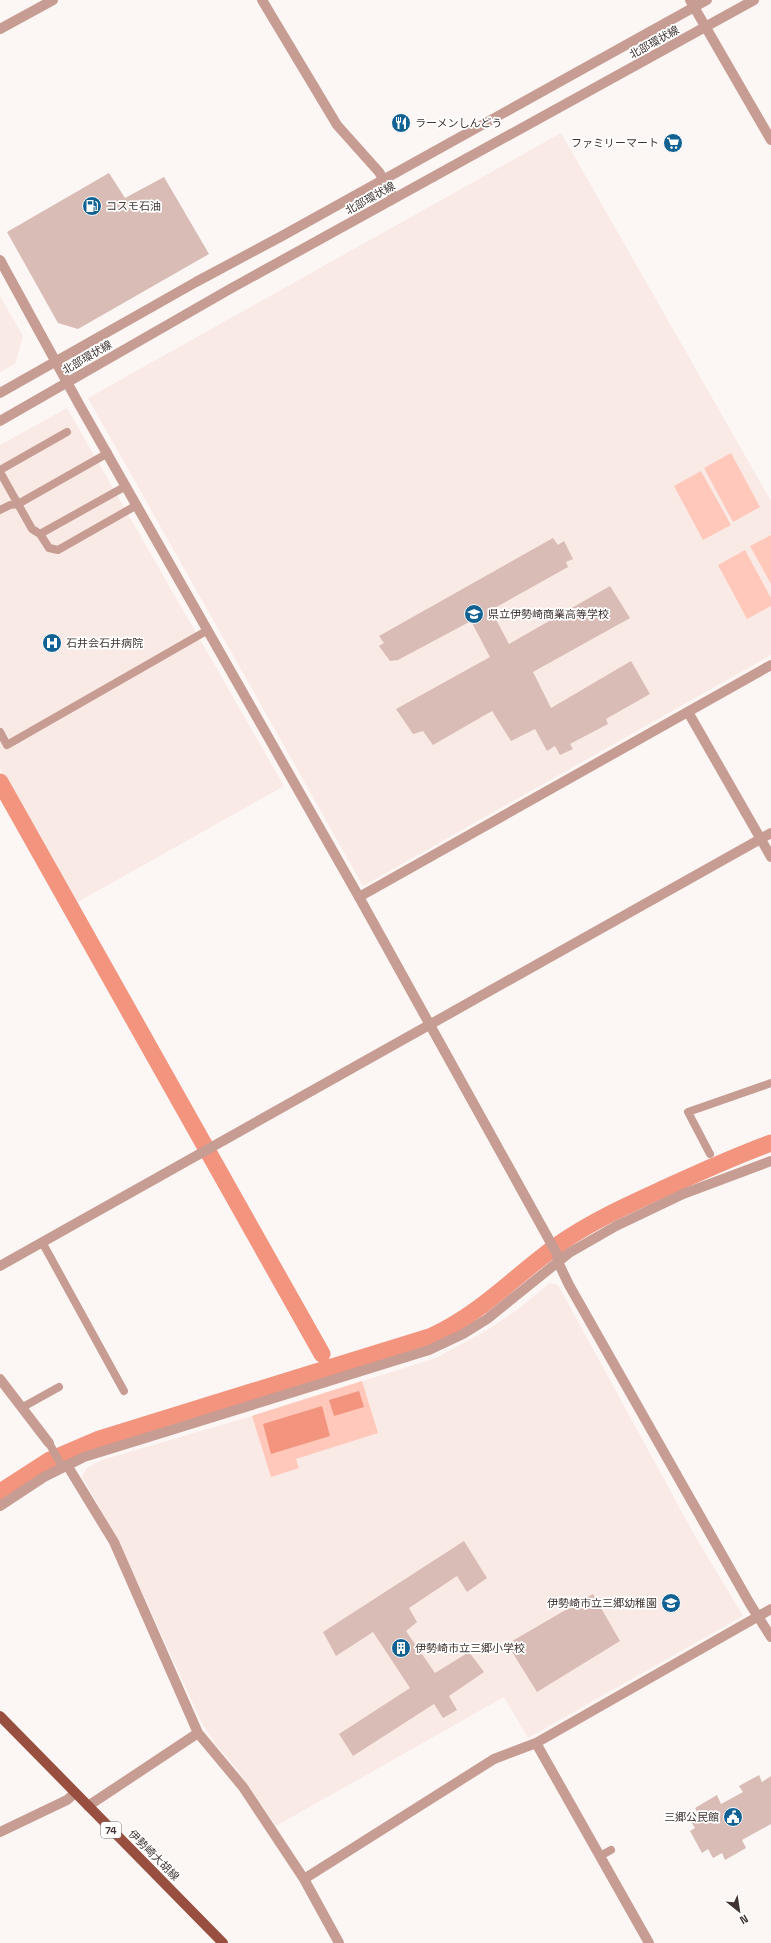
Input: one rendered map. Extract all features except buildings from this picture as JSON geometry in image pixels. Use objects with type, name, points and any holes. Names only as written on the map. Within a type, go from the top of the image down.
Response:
[{"type":"main road","name":"伊勢崎大胡線","points":[[0,1716],[223,1943]]},
{"type":"street","points":[[0,29],[53,0]]},
{"type":"street","points":[[262,0],[337,125],[379,172],[394,198]]},
{"type":"street","name":"北部環状線","points":[[0,393],[56,360],[383,180],[692,4],[707,0]]},
{"type":"street","name":"北部環状線","points":[[0,421],[394,198],[706,28],[754,0]]},
{"type":"street","points":[[692,4],[771,140]]},
{"type":"street","points":[[0,260],[430,1024],[549,1239],[577,1299],[750,1604],[771,1637]]},
{"type":"street","points":[[359,897],[771,665]]},
{"type":"street","points":[[688,712],[771,857]]},
{"type":"street","points":[[0,1266],[771,833]]},
{"type":"street","points":[[0,1506],[63,1464],[126,1443],[429,1350],[463,1334],[487,1319],[558,1258],[569,1254],[650,1208],[771,1161]]},
{"type":"street","points":[[0,1378],[49,1443]]},
{"type":"street","points":[[63,1464],[114,1542],[198,1733],[239,1782],[304,1879],[338,1943]]},
{"type":"street","points":[[304,1879],[494,1759],[536,1743],[771,1610]]},
{"type":"street","points":[[88,1806],[198,1733]]},
{"type":"street","points":[[536,1743],[649,1943]]},
{"type":"street","points":[[0,1832],[67,1800],[75,1793]]},
{"type":"lane","points":[[67,432],[0,471],[32,529],[40,534],[49,548],[58,550],[137,505]]},
{"type":"lane","points":[[0,510],[10,505],[18,504],[108,454]]},
{"type":"lane","points":[[40,534],[126,486]]},
{"type":"lane","points":[[0,732],[7,745],[208,630]]},
{"type":"lane","points":[[710,1154],[688,1112],[771,1083]]},
{"type":"lane","points":[[42,1242],[124,1391]]},
{"type":"lane","points":[[23,1407],[59,1387]]},
{"type":"lane","points":[[49,1443],[63,1464]]},
{"type":"lane","points":[[600,1856],[611,1850]]},
{"type":"shaded area","points":[[561,133],[771,501],[771,655],[363,886],[88,398]]},
{"type":"shaded area","points":[[0,296],[23,336],[15,364],[0,372]]},
{"type":"shaded area","points":[[67,408],[284,786],[76,903],[0,769],[0,445]]},
{"type":"shaded area","points":[[731,453],[760,507],[733,522],[704,468]]},
{"type":"shaded area","points":[[701,471],[731,525],[703,540],[674,486]]},
{"type":"shaded area","points":[[771,535],[771,584],[750,546]]},
{"type":"shaded area","points":[[745,550],[771,598],[771,606],[747,619],[718,565]]},
{"type":"shaded area","points":[[550,1283],[558,1285],[695,1536],[743,1616],[528,1738],[504,1697],[276,1826],[237,1769],[216,1745],[201,1721],[121,1546],[82,1476],[87,1468],[102,1460],[252,1416],[436,1358],[487,1330],[517,1310]]},
{"type":"shaded area","points":[[362,1381],[378,1433],[296,1459],[299,1468],[271,1477],[252,1416]]},
{"type":"shaded area","points":[[359,1391],[364,1407],[334,1416],[329,1400]]},
{"type":"shaded area","points":[[322,1406],[330,1436],[271,1454],[263,1424]]},
{"type":"waterway","points":[[0,782],[322,1354]]},
{"type":"waterway","points":[[0,1492],[50,1460],[99,1439],[432,1336],[451,1326],[484,1304],[545,1254],[599,1219],[691,1176],[771,1143]]},
{"type":"place","name":"ラーメンしんどう","points":[[401,123]]},
{"type":"place","name":"ファミリーマート","points":[[673,143]]},
{"type":"place","name":"コスモ石油","points":[[92,206]]},
{"type":"place","name":"県立伊勢崎商業高等学校","points":[[474,614]]},
{"type":"place","name":"石井会石井病院","points":[[52,643]]},
{"type":"place","name":"伊勢崎市立三郷幼稚園","points":[[671,1603]]},
{"type":"place","name":"伊勢崎市立三郷小学校","points":[[401,1648]]},
{"type":"place","name":"三郷公民館","points":[[733,1817]]}]
